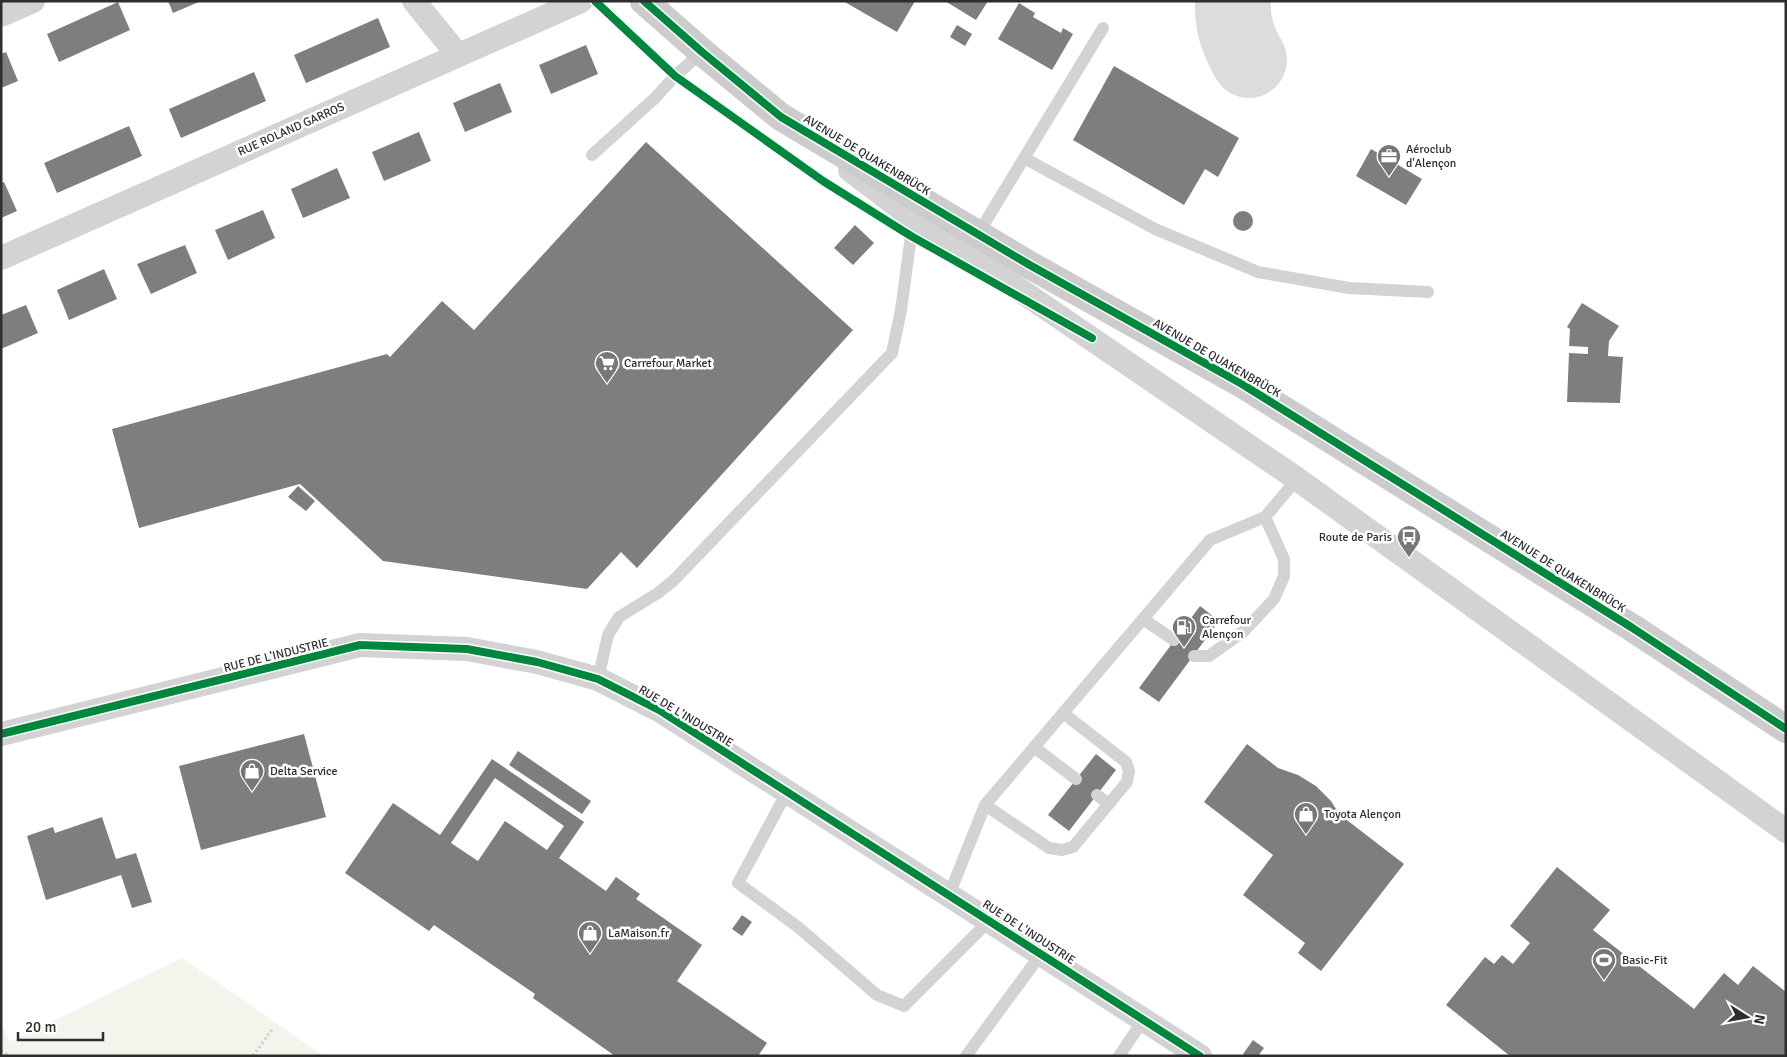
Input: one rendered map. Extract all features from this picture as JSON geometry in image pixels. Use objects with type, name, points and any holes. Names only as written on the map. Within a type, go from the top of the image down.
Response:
[{"type":"main road","name":"AVENUE DE QUAKENBRÜCK","points":[[644,1],[781,117],[1028,264],[1242,384],[1631,627],[1786,729]]},
{"type":"street","points":[[1,15],[33,1]]},
{"type":"street","points":[[414,1],[458,55]]},
{"type":"street","name":"RUE ROLAND GARROS","points":[[1,258],[581,1]]},
{"type":"street","points":[[781,117],[904,211],[1297,479],[1786,831]]},
{"type":"street","name":"RUE DE L'INDUSTRIE","points":[[1,734],[360,645],[468,648],[537,662],[598,679],[659,710],[1200,1056]]},
{"type":"lane","points":[[978,234],[1103,28]]},
{"type":"lane","points":[[592,155],[702,52]]},
{"type":"lane","points":[[1024,158],[1155,229],[1258,272],[1349,288],[1428,292]]},
{"type":"lane","points":[[598,679],[608,634],[619,617],[673,581],[892,353],[901,310],[911,236],[904,211]]},
{"type":"lane","points":[[950,895],[985,805],[1210,540],[1265,517],[1297,479]]},
{"type":"lane","points":[[1194,656],[1209,656],[1244,631],[1274,599],[1284,576],[1284,559],[1265,517]]},
{"type":"lane","points":[[1144,619],[1174,640]]},
{"type":"lane","points":[[985,805],[1049,848],[1062,850],[1073,846],[1109,804],[1127,782],[1129,771],[1126,762],[1063,713]]},
{"type":"lane","points":[[1034,747],[1076,779]]},
{"type":"lane","points":[[788,792],[738,883],[798,927],[877,995],[904,1006],[990,920]]},
{"type":"lane","points":[[1097,795],[1109,804]]},
{"type":"lane","points":[[966,1056],[1041,954]]},
{"type":"lane","points":[[1119,1056],[1144,1019]]},
{"type":"path","points":[[253,1056],[273,1028]]},
{"type":"path","points":[[1,1050],[8,1056]]},
{"type":"shaded area","points":[[182,958],[324,1056],[1,1056],[1,1023],[10,1042]]},
{"type":"building","points":[[168,1],[201,1],[173,13]]},
{"type":"building","points":[[843,1],[915,1],[897,32]]},
{"type":"building","points":[[945,1],[988,1],[976,20]]},
{"type":"building","points":[[118,2],[130,30],[59,62],[47,34]]},
{"type":"building","points":[[1019,3],[1035,13],[1033,17],[1061,33],[1063,28],[1073,34],[1052,70],[998,39]]},
{"type":"building","points":[[378,18],[390,47],[306,83],[294,55]]},
{"type":"building","points":[[957,25],[972,34],[965,46],[950,37]]},
{"type":"building","points":[[586,45],[598,74],[551,94],[539,65]]},
{"type":"building","points":[[6,52],[18,81],[1,88],[1,54]]},
{"type":"building","points":[[1114,66],[1239,138],[1218,177],[1205,169],[1184,205],[1073,140]]},
{"type":"building","points":[[254,72],[266,101],[181,138],[169,109]]},
{"type":"building","points":[[500,83],[512,112],[465,132],[453,103]]},
{"type":"building","points":[[129,126],[142,156],[57,193],[44,163]]},
{"type":"building","points":[[419,132],[431,161],[384,181],[372,152]]},
{"type":"building","points":[[646,142],[853,330],[637,568],[621,552],[587,589],[383,561],[300,484],[139,528],[112,429],[387,354],[390,357],[442,301],[474,330]]},
{"type":"building","name":"Aéroclub d'Alençon","points":[[1371,149],[1422,179],[1406,205],[1356,176]]},
{"type":"building","points":[[337,168],[350,198],[303,218],[291,189]]},
{"type":"building","points":[[4,182],[17,211],[1,218],[1,183]]},
{"type":"building","points":[[263,210],[275,238],[228,260],[215,230]]},
{"type":"building","points":[[1243,211],[1250,214],[1253,221],[1250,228],[1243,231],[1236,228],[1233,221],[1236,214]]},
{"type":"building","points":[[855,225],[874,243],[853,265],[834,248]]},
{"type":"building","points":[[185,245],[197,273],[151,294],[137,264]]},
{"type":"building","points":[[104,269],[117,299],[69,320],[57,290]]},
{"type":"building","points":[[1582,303],[1619,326],[1609,341],[1608,356],[1623,357],[1620,403],[1567,402],[1569,353],[1588,354],[1588,347],[1569,346],[1570,329],[1567,327]]},
{"type":"building","points":[[26,305],[38,333],[1,349],[1,315]]},
{"type":"building","points":[[298,486],[315,501],[306,511],[288,497]]},
{"type":"building","name":"Carrefour Alençon","points":[[1200,606],[1219,621],[1159,702],[1139,688]]},
{"type":"building","name":"Delta Service","points":[[304,734],[326,817],[201,850],[179,766]]},
{"type":"building","name":"Toyota Alençon","points":[[1247,744],[1278,768],[1298,775],[1316,786],[1331,801],[1339,814],[1404,864],[1321,971],[1298,953],[1305,943],[1243,895],[1273,855],[1204,802]]},
{"type":"building","points":[[518,751],[591,801],[582,814],[509,765]]},
{"type":"building","points":[[1096,754],[1116,770],[1069,831],[1048,815]]},
{"type":"building","points":[[492,759],[584,822],[559,858],[606,891],[616,877],[640,894],[636,899],[702,945],[677,981],[767,1043],[758,1056],[615,1056],[533,998],[535,994],[434,925],[429,931],[345,873],[393,803],[440,835]],"holes":[[[495,778],[564,826],[547,850],[505,821],[478,861],[451,843]]]},
{"type":"building","points":[[102,817],[116,859],[136,853],[152,902],[132,908],[121,875],[46,900],[27,836],[53,827],[55,833]]},
{"type":"building","points":[[1557,867],[1610,910],[1593,930],[1694,1009],[1724,973],[1738,985],[1753,966],[1786,992],[1786,1056],[1510,1056],[1446,1005],[1485,957],[1494,964],[1502,955],[1513,964],[1530,943],[1510,926]]},
{"type":"building","points":[[742,915],[752,922],[742,936],[732,929]]},
{"type":"building","points":[[1253,1040],[1264,1048],[1258,1056],[1245,1056],[1243,1054]]},
{"type":"taxiway","points":[[1233,1],[1236,32],[1249,60]]},
{"type":"cycle path","points":[[595,1],[675,76],[823,181],[911,236],[1092,338]]},
{"type":"cycle path","points":[[644,1],[781,117],[1028,264],[1242,384],[1631,627],[1786,729]]},
{"type":"cycle path","points":[[1,734],[360,645],[467,649],[537,662],[598,679],[659,710],[1200,1056]]},
{"type":"place","name":"Aéroclub d'Alençon","points":[[1389,177]]},
{"type":"place","name":"Carrefour Market","points":[[607,384]]},
{"type":"place","name":"Route de Paris","points":[[1409,558]]},
{"type":"place","name":"Carrefour Alençon","points":[[1184,648]]},
{"type":"place","name":"Delta Service","points":[[252,792]]},
{"type":"place","name":"Toyota Alençon","points":[[1306,835]]},
{"type":"place","name":"LaMaison.fr","points":[[590,954]]},
{"type":"place","name":"Basic-Fit","points":[[1604,981]]}]
